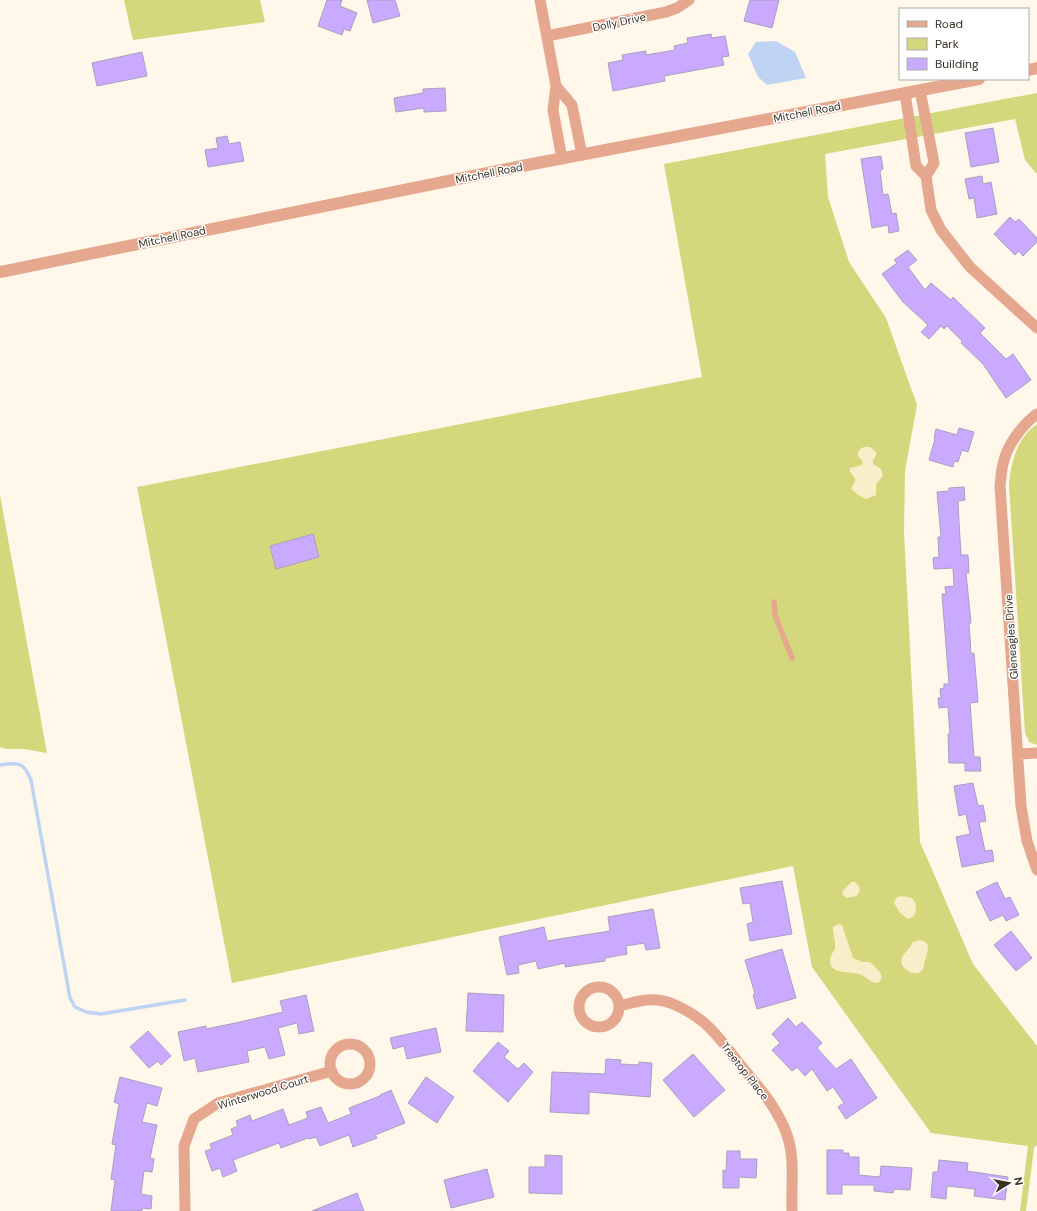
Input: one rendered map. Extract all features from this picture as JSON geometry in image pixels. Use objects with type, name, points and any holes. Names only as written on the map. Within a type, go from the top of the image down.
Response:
[{"type":"street","points":[[540,0],[556,86],[552,110],[562,158]]},
{"type":"street","name":"Dolly Drive","points":[[547,36],[666,12],[677,8],[689,0]]},
{"type":"street","name":"Mitchell Road","points":[[0,272],[562,158],[975,80]]},
{"type":"street","points":[[556,86],[572,105],[582,155]]},
{"type":"street","points":[[920,90],[934,163],[926,176]]},
{"type":"street","points":[[905,93],[916,166],[926,176],[931,210],[941,230],[970,267],[1037,328]]},
{"type":"street","name":"Gleneagles Drive","points":[[1037,414],[1027,422],[1012,442],[1003,463],[1000,486],[1022,806],[1027,841],[1037,870]]},
{"type":"street","points":[[1019,754],[1037,753]]},
{"type":"street","name":"Treetop Place","points":[[619,1006],[646,999],[664,1001],[688,1011],[703,1022],[722,1041],[762,1091],[786,1129],[792,1159],[792,1211]]},
{"type":"street","name":"Winterwood Court","points":[[185,1211],[184,1146],[194,1119],[218,1103],[332,1071]]},
{"type":"lane","points":[[774,602],[775,615],[792,658]]},
{"type":"green space","points":[[124,0],[260,0],[265,22],[133,40]]},
{"type":"green space","points":[[1037,93],[1037,174],[1025,160],[1015,119],[825,154],[828,197],[849,262],[886,318],[917,405],[905,471],[904,532],[920,842],[973,964],[1037,1046],[1037,1145],[1034,1148],[1026,1211],[1020,1211],[1028,1146],[931,1133],[812,967],[793,866],[232,983],[137,487],[702,377],[664,164]]},
{"type":"green space","points":[[1037,424],[1037,745],[1029,742],[1025,733],[1009,485],[1011,468],[1016,451],[1024,436]]},
{"type":"green space","points":[[0,495],[47,753],[24,749],[6,749],[0,747]]},
{"type":"sand","points":[[870,447],[876,452],[873,464],[881,469],[883,476],[876,484],[876,495],[866,499],[851,489],[855,478],[850,472],[850,468],[862,465],[863,462],[858,456],[858,452],[861,448]]},
{"type":"sand","points":[[851,882],[855,882],[860,890],[856,896],[846,898],[842,892]]},
{"type":"sand","points":[[901,896],[913,899],[915,904],[915,914],[908,919],[900,913],[894,903],[896,898]]},
{"type":"sand","points":[[838,924],[842,925],[853,958],[862,962],[870,962],[880,972],[882,978],[878,983],[875,983],[859,974],[839,971],[831,966],[831,956],[835,949],[833,927]]},
{"type":"sand","points":[[920,940],[924,941],[928,945],[924,967],[919,972],[912,973],[902,965],[901,961],[904,954],[913,942]]},
{"type":"water","points":[[776,41],[795,52],[806,78],[767,85],[758,77],[748,54],[756,42]]},
{"type":"building","points":[[327,0],[342,0],[340,6],[357,13],[350,31],[344,29],[342,35],[318,26]]},
{"type":"building","points":[[367,0],[395,0],[400,16],[373,23]]},
{"type":"building","points":[[750,0],[779,0],[772,28],[744,21]]},
{"type":"building","points":[[711,34],[712,38],[725,36],[729,56],[722,57],[724,65],[664,76],[665,81],[613,91],[608,63],[623,60],[622,55],[646,51],[646,55],[675,50],[674,46],[688,43],[687,38]]},
{"type":"building","points":[[142,52],[147,76],[97,86],[92,63]]},
{"type":"building","points":[[445,88],[446,111],[424,112],[424,108],[396,112],[394,98],[423,93],[423,89]]},
{"type":"building","points":[[993,128],[999,162],[971,167],[965,133]]},
{"type":"building","points":[[227,136],[229,144],[240,142],[244,161],[208,167],[205,150],[218,148],[216,138]]},
{"type":"building","points":[[881,156],[883,169],[880,171],[883,195],[888,194],[892,214],[896,213],[899,231],[889,233],[888,225],[872,228],[861,159]]},
{"type":"building","points":[[982,176],[983,184],[991,182],[997,214],[977,218],[974,198],[969,199],[965,179]]},
{"type":"building","points":[[1010,217],[1015,222],[1019,219],[1037,238],[1037,242],[1023,256],[1019,251],[1015,255],[994,234]]},
{"type":"building","points":[[908,250],[917,260],[908,267],[925,290],[931,283],[951,300],[953,297],[985,328],[980,333],[1006,359],[1013,354],[1031,380],[1006,398],[983,364],[961,343],[962,341],[947,326],[944,329],[941,326],[929,339],[921,332],[928,325],[903,302],[882,274],[897,263],[894,260]]},
{"type":"building","points":[[959,428],[974,432],[968,452],[962,450],[958,462],[954,461],[953,467],[929,460],[935,439],[936,429],[957,435]]},
{"type":"building","points":[[964,487],[965,500],[958,501],[959,522],[961,555],[968,555],[969,573],[966,573],[971,623],[969,623],[971,654],[974,653],[978,702],[970,703],[974,757],[980,757],[981,771],[965,771],[965,763],[949,763],[948,734],[950,734],[948,707],[939,708],[938,698],[941,698],[940,689],[944,688],[944,684],[949,684],[942,594],[946,594],[945,587],[954,586],[953,568],[934,569],[933,558],[939,557],[938,537],[941,537],[937,492],[949,491],[949,488]]},
{"type":"building","points":[[313,534],[319,557],[276,569],[270,546]]},
{"type":"building","points":[[973,783],[978,806],[983,805],[986,821],[979,822],[985,851],[992,850],[994,861],[962,867],[956,837],[970,834],[966,814],[959,816],[954,786]]},
{"type":"building","points":[[782,881],[792,934],[750,941],[747,924],[753,922],[750,903],[743,904],[740,888]]},
{"type":"building","points":[[997,882],[1005,899],[1010,897],[1019,915],[1006,921],[1003,915],[990,921],[976,892]]},
{"type":"building","points":[[653,909],[660,948],[646,950],[644,943],[626,946],[627,954],[605,958],[605,961],[565,967],[565,963],[538,969],[536,961],[518,965],[519,973],[507,975],[499,937],[544,927],[547,941],[610,931],[608,917]]},
{"type":"building","points":[[1011,931],[1032,958],[1016,971],[994,945]]},
{"type":"building","points":[[782,949],[796,998],[757,1009],[753,995],[755,994],[745,960]]},
{"type":"building","points":[[468,993],[504,995],[503,1032],[466,1031]]},
{"type":"building","points":[[306,995],[314,1031],[299,1034],[297,1023],[278,1028],[285,1055],[269,1059],[265,1047],[247,1051],[249,1062],[198,1072],[195,1058],[184,1061],[178,1032],[206,1026],[206,1029],[283,1012],[280,1001]]},
{"type":"building","points":[[788,1018],[796,1027],[802,1022],[822,1043],[817,1048],[836,1069],[851,1059],[877,1098],[846,1119],[838,1107],[844,1103],[833,1087],[827,1091],[812,1069],[805,1076],[797,1067],[792,1071],[772,1050],[780,1043],[772,1034]]},
{"type":"building","points":[[436,1028],[441,1052],[407,1059],[404,1046],[393,1049],[390,1038]]},
{"type":"building","points":[[148,1031],[171,1056],[161,1065],[158,1061],[149,1068],[130,1047]]},
{"type":"building","points":[[498,1042],[509,1051],[504,1057],[518,1069],[524,1063],[533,1072],[508,1102],[473,1071]]},
{"type":"building","points":[[693,1054],[725,1090],[694,1117],[663,1080]]},
{"type":"building","points":[[606,1059],[621,1060],[620,1064],[639,1065],[639,1062],[652,1063],[650,1097],[589,1092],[589,1114],[550,1112],[552,1072],[605,1074]]},
{"type":"building","points":[[120,1077],[162,1088],[157,1106],[147,1103],[142,1122],[157,1125],[150,1158],[154,1159],[152,1172],[144,1171],[141,1194],[152,1196],[151,1209],[142,1208],[142,1211],[111,1211],[115,1180],[111,1179],[116,1145],[112,1144],[119,1104],[114,1102]]},
{"type":"building","points":[[426,1077],[454,1097],[437,1123],[408,1103]]},
{"type":"building","points":[[391,1090],[405,1123],[375,1135],[377,1138],[353,1147],[349,1135],[320,1146],[316,1137],[308,1138],[281,1148],[279,1143],[233,1160],[237,1171],[223,1177],[220,1168],[212,1171],[205,1151],[212,1149],[210,1144],[233,1135],[231,1129],[238,1126],[236,1121],[250,1115],[252,1121],[283,1109],[289,1125],[308,1118],[306,1112],[321,1107],[328,1123],[351,1114],[349,1108]]},
{"type":"building","points":[[827,1150],[843,1150],[843,1153],[849,1153],[849,1157],[859,1157],[859,1175],[880,1177],[881,1166],[912,1168],[910,1190],[894,1189],[893,1193],[874,1191],[874,1185],[842,1185],[842,1194],[827,1194]]},
{"type":"building","points":[[727,1151],[740,1151],[740,1159],[757,1159],[756,1178],[739,1177],[739,1188],[723,1188],[723,1170],[726,1171]]},
{"type":"building","points":[[545,1155],[562,1156],[562,1194],[529,1193],[529,1167],[545,1167]]},
{"type":"building","points":[[939,1160],[968,1163],[967,1171],[1008,1177],[1005,1200],[974,1196],[975,1189],[947,1186],[946,1199],[931,1197],[933,1172],[938,1172]]},
{"type":"building","points":[[487,1169],[494,1197],[451,1208],[444,1180]]},
{"type":"building","points":[[357,1193],[364,1211],[312,1211]]},
{"type":"waterway","points":[[0,765],[20,765],[26,770],[31,780],[70,998],[75,1007],[86,1012],[101,1014],[185,1000]]}]
